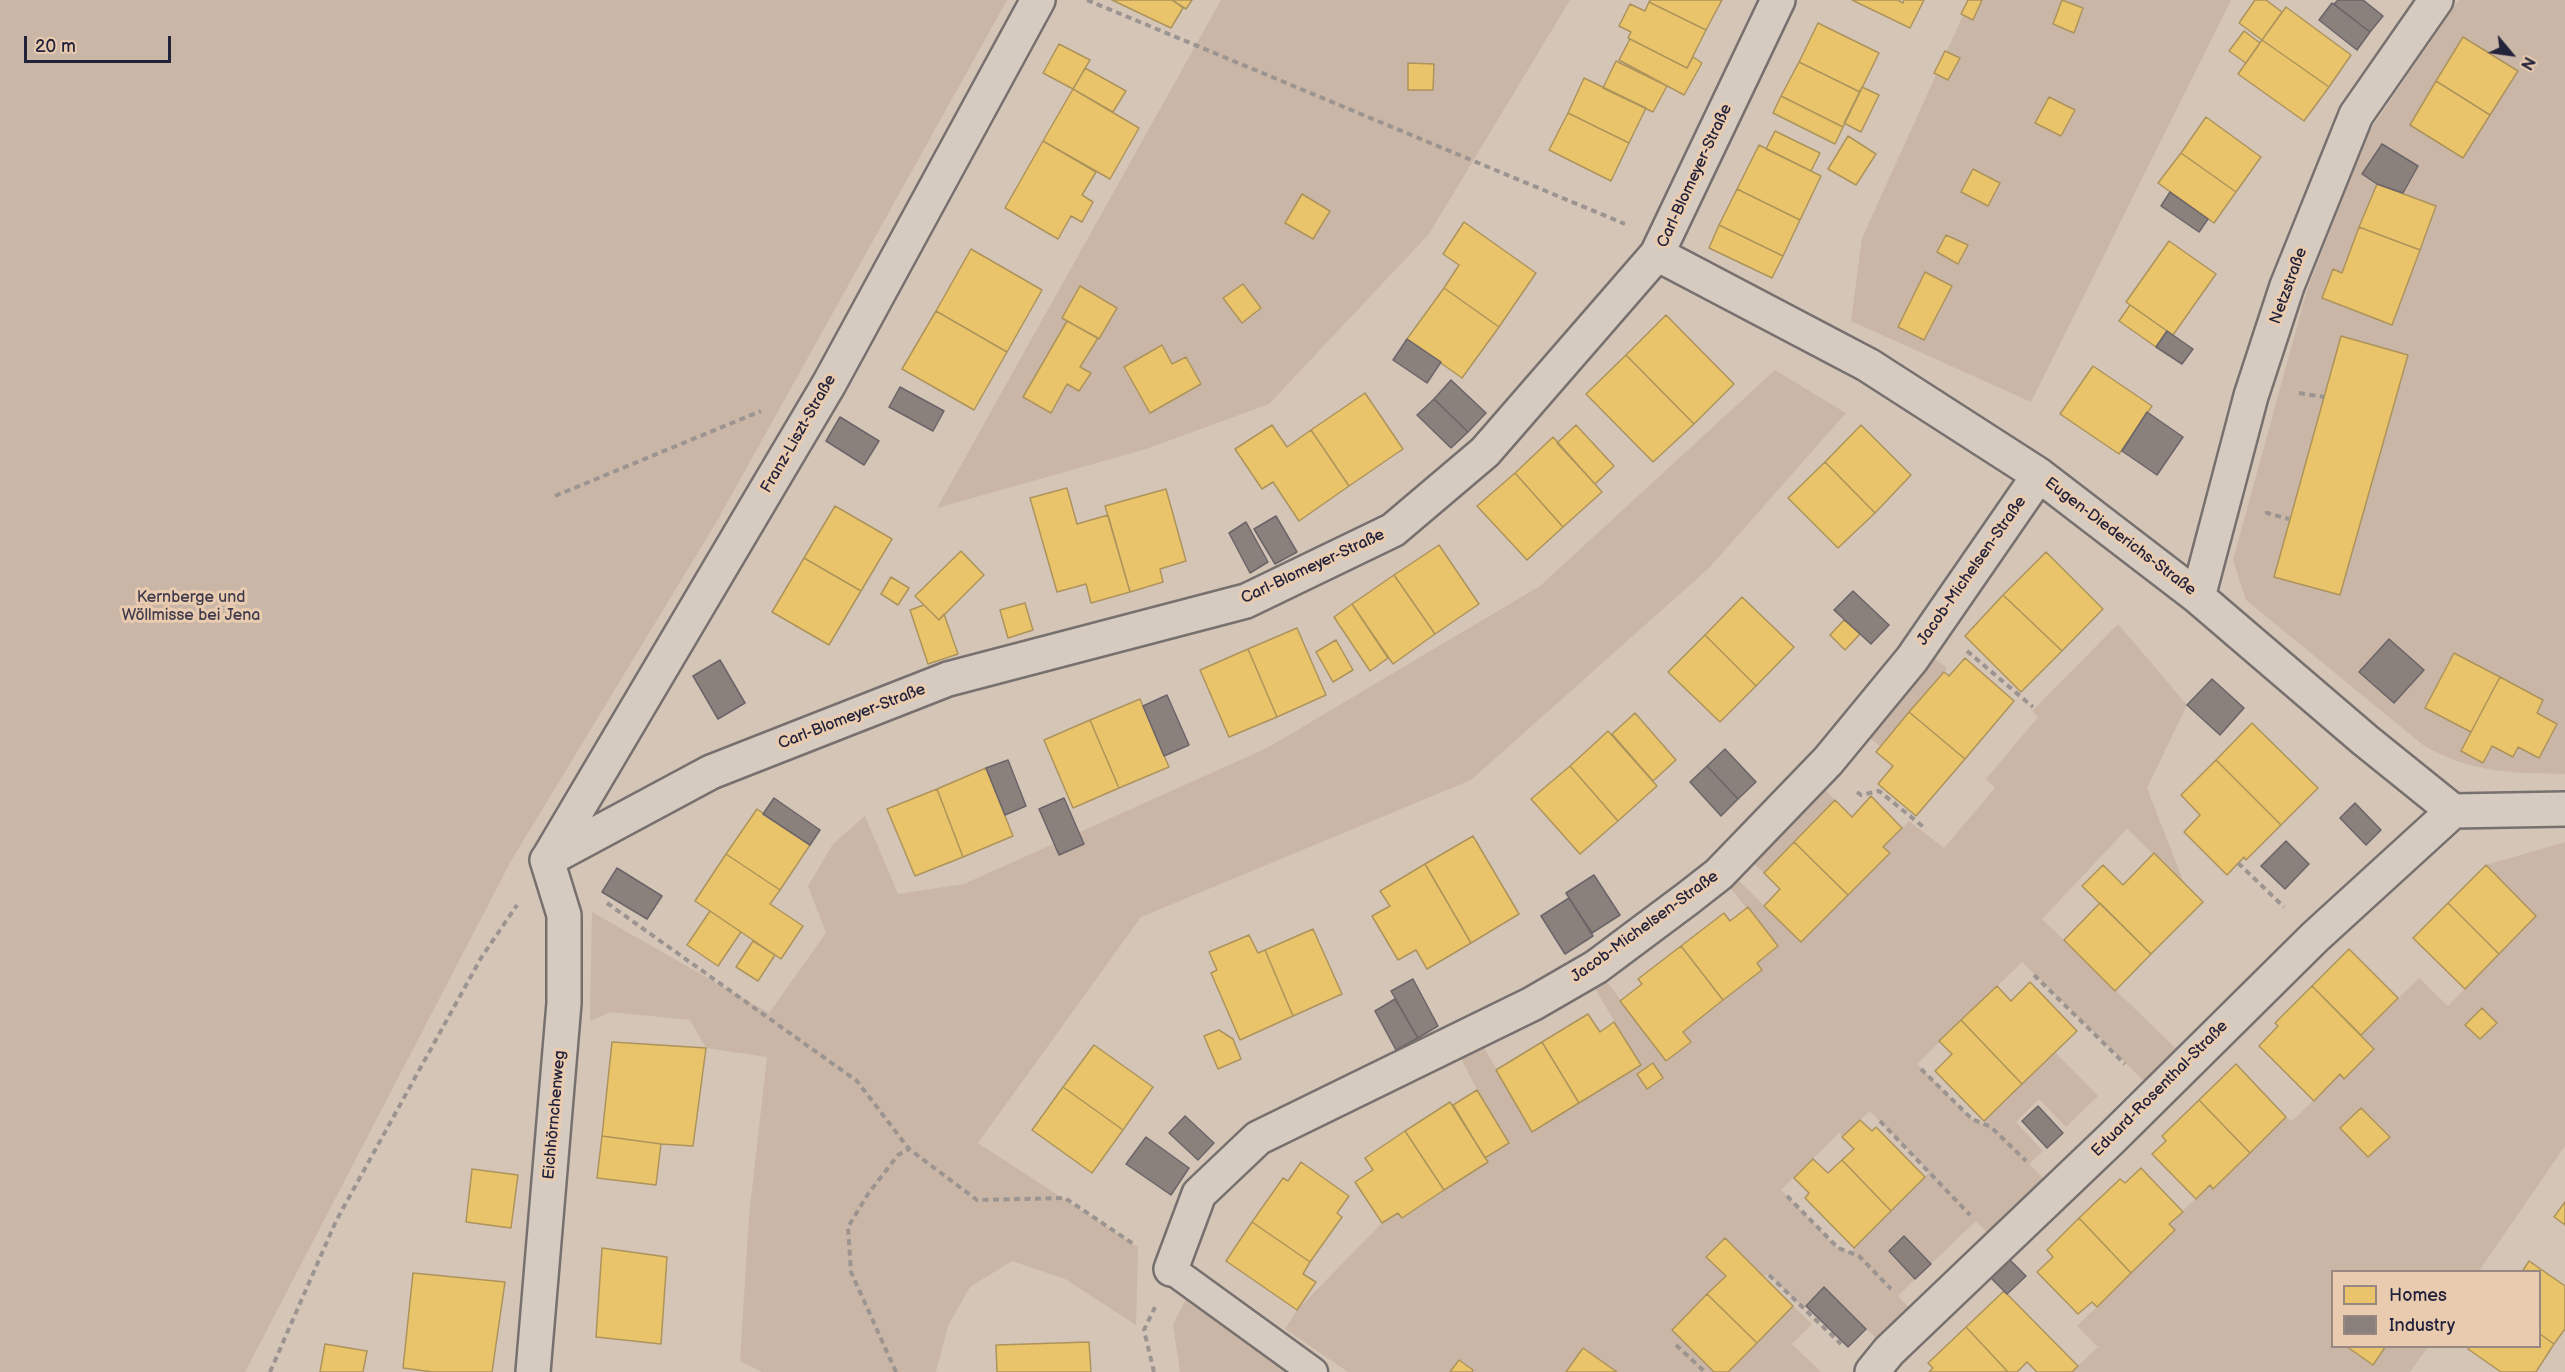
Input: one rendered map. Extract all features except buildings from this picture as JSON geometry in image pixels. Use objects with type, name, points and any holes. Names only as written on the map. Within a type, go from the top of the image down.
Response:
[{"type":"street","name":"Franz-Liszt-Straße","points":[[547,860],[829,384],[1038,0]]},
{"type":"street","name":"Carl-Blomeyer-Straße","points":[[547,860],[711,772],[776,746],[948,680],[1246,600],[1393,530],[1485,452],[1657,254],[1778,0]]},
{"type":"street","name":"Netzstraße","points":[[2198,597],[2251,396],[2287,285],[2356,115],[2436,0]]},
{"type":"street","name":"Eugen-Diederichs-Straße","points":[[1657,254],[1868,365],[2039,475],[2198,597],[2365,740],[2453,811]]},
{"type":"street","name":"Jacob-Michelsen-Straße","points":[[1171,1269],[1199,1194],[1258,1138],[1532,1004],[1596,967],[1719,874],[1824,765],[1912,659],[2039,475]]},
{"type":"street","points":[[2453,811],[2565,809]]},
{"type":"street","name":"Eduard-Rosenthal-Straße","points":[[1872,1372],[1889,1351],[2315,937],[2453,811]]},
{"type":"street","name":"Eichhörnchenweg","points":[[533,1372],[564,1003],[564,915],[547,860]]},
{"type":"lane","points":[[1171,1269],[1313,1372]]},
{"type":"path","points":[[1087,0],[1602,215]]},
{"type":"path","points":[[555,496],[763,411]]},
{"type":"path","points":[[1933,627],[1958,647],[1966,650],[2033,707]]},
{"type":"path","points":[[1824,765],[1860,795],[1880,791],[1926,829]]},
{"type":"path","points":[[270,1372],[336,1221],[482,958],[547,860]]},
{"type":"path","points":[[2238,862],[2315,937]]},
{"type":"path","points":[[605,902],[857,1081],[909,1149],[977,1200],[1065,1198],[1171,1269],[1144,1330],[1154,1372]]},
{"type":"path","points":[[2034,975],[2156,1094]]},
{"type":"path","points":[[1921,1069],[1972,1119],[1991,1127],[2056,1191]]},
{"type":"path","points":[[1880,1121],[2000,1245]]},
{"type":"path","points":[[896,1372],[850,1272],[848,1227],[868,1194],[898,1155],[909,1149]]},
{"type":"path","points":[[1787,1196],[1838,1248],[1859,1256],[1921,1320]]},
{"type":"path","points":[[1769,1275],[1845,1348]]},
{"type":"path","points":[[1676,1345],[1705,1372]]},
{"type":"green space","name":"Kernberge und Wöllmisse bei Jena","points":[[0,0],[1007,0],[717,521],[511,861],[245,1372],[0,1372]]},
{"type":"green space","points":[[1221,0],[1570,0],[1429,234],[1269,404],[1146,449],[937,508]]},
{"type":"green space","points":[[1970,0],[2231,0],[2031,402],[1851,321],[1862,238]]},
{"type":"green space","points":[[2459,0],[2565,0],[2565,774],[2492,770],[2458,761],[2423,745],[2246,600],[2233,560],[2307,290],[2369,132]]},
{"type":"green space","points":[[1775,370],[1846,413],[1709,568],[1471,780],[1141,917],[978,1143],[1138,1247],[1136,1325],[1065,1279],[1012,1261],[970,1287],[948,1326],[936,1372],[762,1372],[740,1361],[749,1216],[767,1057],[706,1048],[690,1020],[611,1012],[590,1021],[592,912],[769,1013],[826,933],[808,886],[833,844],[865,816],[898,894],[964,884],[1267,748],[1540,586]]},
{"type":"green space","points":[[2118,624],[2187,705],[2147,788],[2184,883],[2127,829],[2042,919],[2189,1061],[2156,1093],[2022,962],[1917,1064],[1972,1119],[1988,1125],[1984,1121],[2055,1052],[2098,1096],[2066,1127],[2039,1099],[2016,1122],[2043,1151],[2029,1164],[2056,1191],[1999,1245],[1976,1221],[1931,1264],[1904,1236],[1889,1251],[1915,1279],[1898,1296],[1921,1320],[1889,1351],[1824,1287],[1803,1308],[1769,1275],[1762,1275],[1725,1239],[1706,1257],[1726,1276],[1673,1330],[1714,1372],[1617,1372],[1583,1348],[1566,1372],[1348,1372],[1285,1329],[1297,1310],[1382,1223],[1398,1213],[1403,1218],[1509,1143],[1477,1090],[1453,1043],[1475,1032],[1532,1131],[1640,1065],[1586,973],[1596,967],[1666,1061],[1691,1042],[1683,1032],[1762,970],[1757,963],[1778,947],[1719,874],[1725,867],[1801,942],[1890,853],[1883,847],[1909,821],[1944,848],[1995,788],[1986,779],[2038,717],[2032,711]],"holes":[[[1870,1111],[1929,1172],[1850,1252],[1838,1248],[1781,1190],[1839,1133],[1842,1137]]]},
{"type":"green space","points":[[1919,647],[1947,668],[1880,746],[1855,727]]},
{"type":"green space","points":[[1813,777],[1835,800],[1764,873],[1741,851]]},
{"type":"green space","points":[[2565,842],[2565,1146],[2480,1270],[2331,1270],[2331,1348],[2427,1348],[2410,1372],[2072,1372],[2098,1347],[2077,1326],[2175,1231],[2169,1224],[2210,1185],[2214,1189],[2286,1117],[2292,1121],[2340,1074],[2345,1079],[2374,1049],[2361,1035],[2419,978],[2448,1006],[2536,916],[2486,865]]},
{"type":"green space","points":[[1186,1299],[1294,1372],[1180,1372],[1173,1325]]},
{"type":"green space","points":[[1793,1306],[1812,1324],[1792,1344],[1821,1372],[1728,1372]]}]
